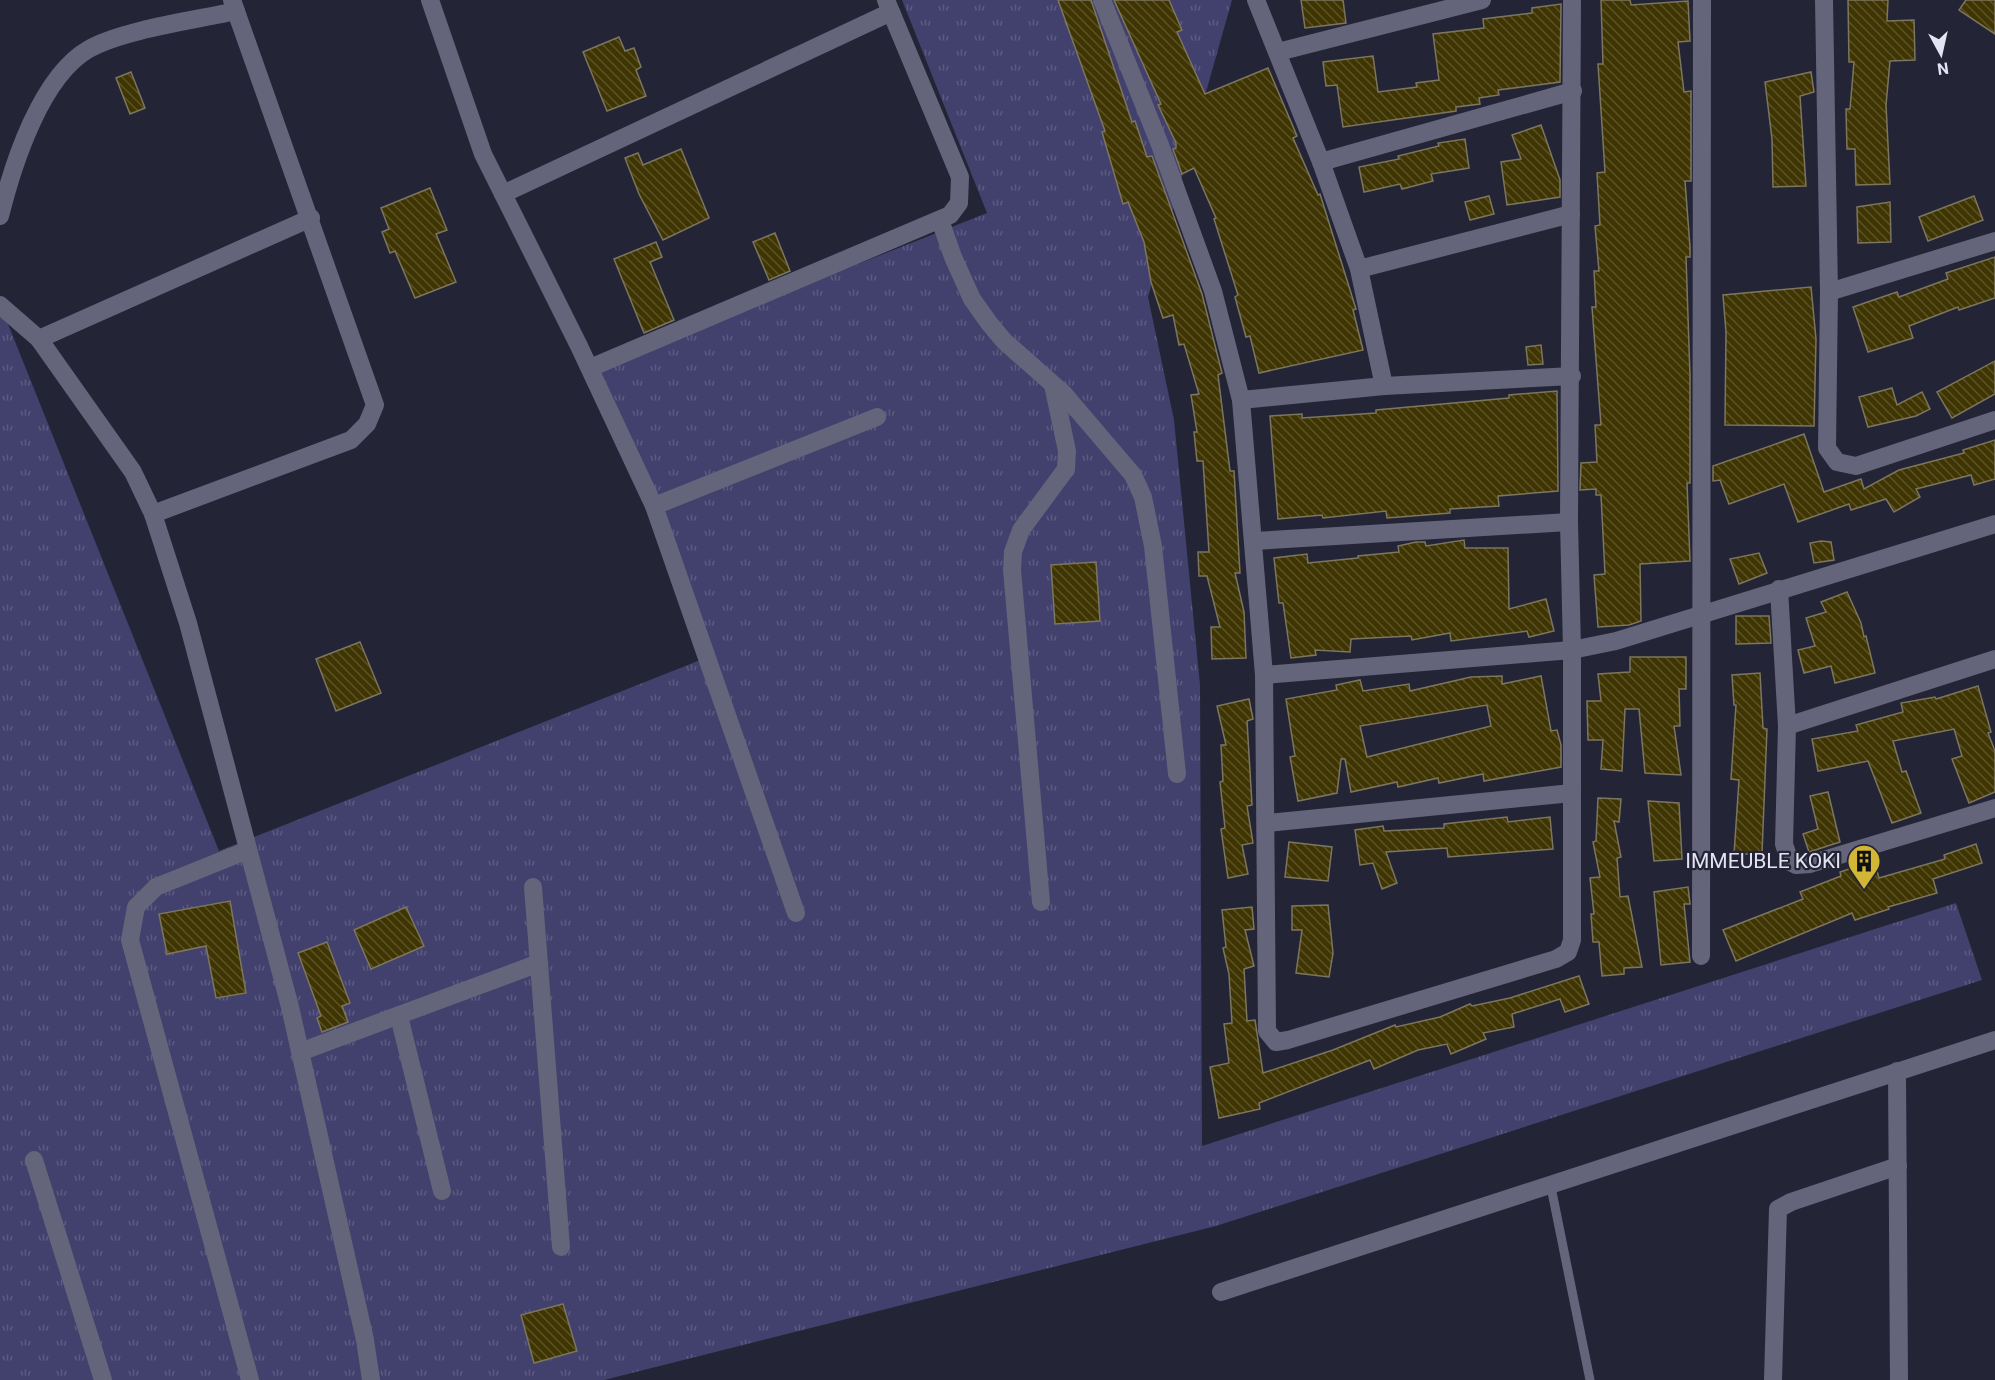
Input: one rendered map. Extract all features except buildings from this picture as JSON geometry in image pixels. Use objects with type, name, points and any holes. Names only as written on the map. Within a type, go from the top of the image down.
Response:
[{"type":"street","points":[[430,0],[483,154],[590,368],[654,506],[796,912]]},
{"type":"street","points":[[1102,0],[1160,145],[1213,291],[1241,400],[1264,675],[1268,1031],[1276,1042],[1545,962],[1568,952],[1572,940],[1572,650],[1569,522],[1572,376],[1572,0]]},
{"type":"street","points":[[1256,0],[1321,162],[1359,269],[1384,386]]},
{"type":"street","points":[[1278,52],[1482,0]]},
{"type":"street","points":[[1701,956],[1702,0]]},
{"type":"street","points":[[1824,0],[1829,292],[1827,448],[1837,462],[1856,466],[1995,420]]},
{"type":"street","points":[[0,216],[5,195],[46,90],[67,64],[90,48],[234,6],[311,218],[375,405],[367,424],[351,440],[153,514]]},
{"type":"street","points":[[503,194],[889,6],[960,177],[959,203],[950,215],[590,368]]},
{"type":"street","points":[[1321,162],[1573,91]]},
{"type":"street","points":[[1359,269],[1571,214]]},
{"type":"street","points":[[39,339],[311,218]]},
{"type":"street","points":[[940,220],[953,257],[972,299],[1004,340],[1053,385],[1133,475],[1143,497],[1153,546],[1177,774]]},
{"type":"street","points":[[1829,292],[1995,241]]},
{"type":"street","points":[[0,305],[39,339],[133,472],[153,514],[188,623],[300,1052],[371,1380]]},
{"type":"street","points":[[1241,400],[1384,386],[1572,376]]},
{"type":"street","points":[[1041,902],[1012,570],[1013,552],[1021,530],[1066,469],[1068,451],[1053,385]]},
{"type":"street","points":[[654,506],[877,417]]},
{"type":"street","points":[[1254,541],[1569,522]]},
{"type":"street","points":[[1264,675],[1572,650],[1616,641],[1995,524]]},
{"type":"street","points":[[1779,589],[1787,726],[1784,844],[1790,862],[1796,866],[1810,864],[1995,808]]},
{"type":"street","points":[[1787,726],[1995,659]]},
{"type":"street","points":[[1267,823],[1572,793]]},
{"type":"street","points":[[248,850],[156,886],[136,907],[130,940],[250,1380]]},
{"type":"street","points":[[534,887],[561,1247]]},
{"type":"street","points":[[300,1052],[539,963]]},
{"type":"street","points":[[399,1016],[442,1191]]},
{"type":"street","points":[[1221,1292],[1551,1187],[1995,1040]]},
{"type":"street","points":[[1897,1071],[1899,1380]]},
{"type":"street","points":[[34,1160],[103,1380]]},
{"type":"street","points":[[1773,1380],[1778,1209],[1791,1202],[1898,1166]]},
{"type":"lane","points":[[1551,1187],[1590,1380]]},
{"type":"green space","points":[[902,0],[1232,0],[1148,297],[1174,420],[1200,685],[1202,1146],[1956,903],[1982,980],[1216,1226],[604,1380],[0,1380],[0,304],[219,851],[708,657],[593,369],[987,213]]},
{"type":"place","name":"IMMEUBLE KOKI","points":[[1864,890]]}]
